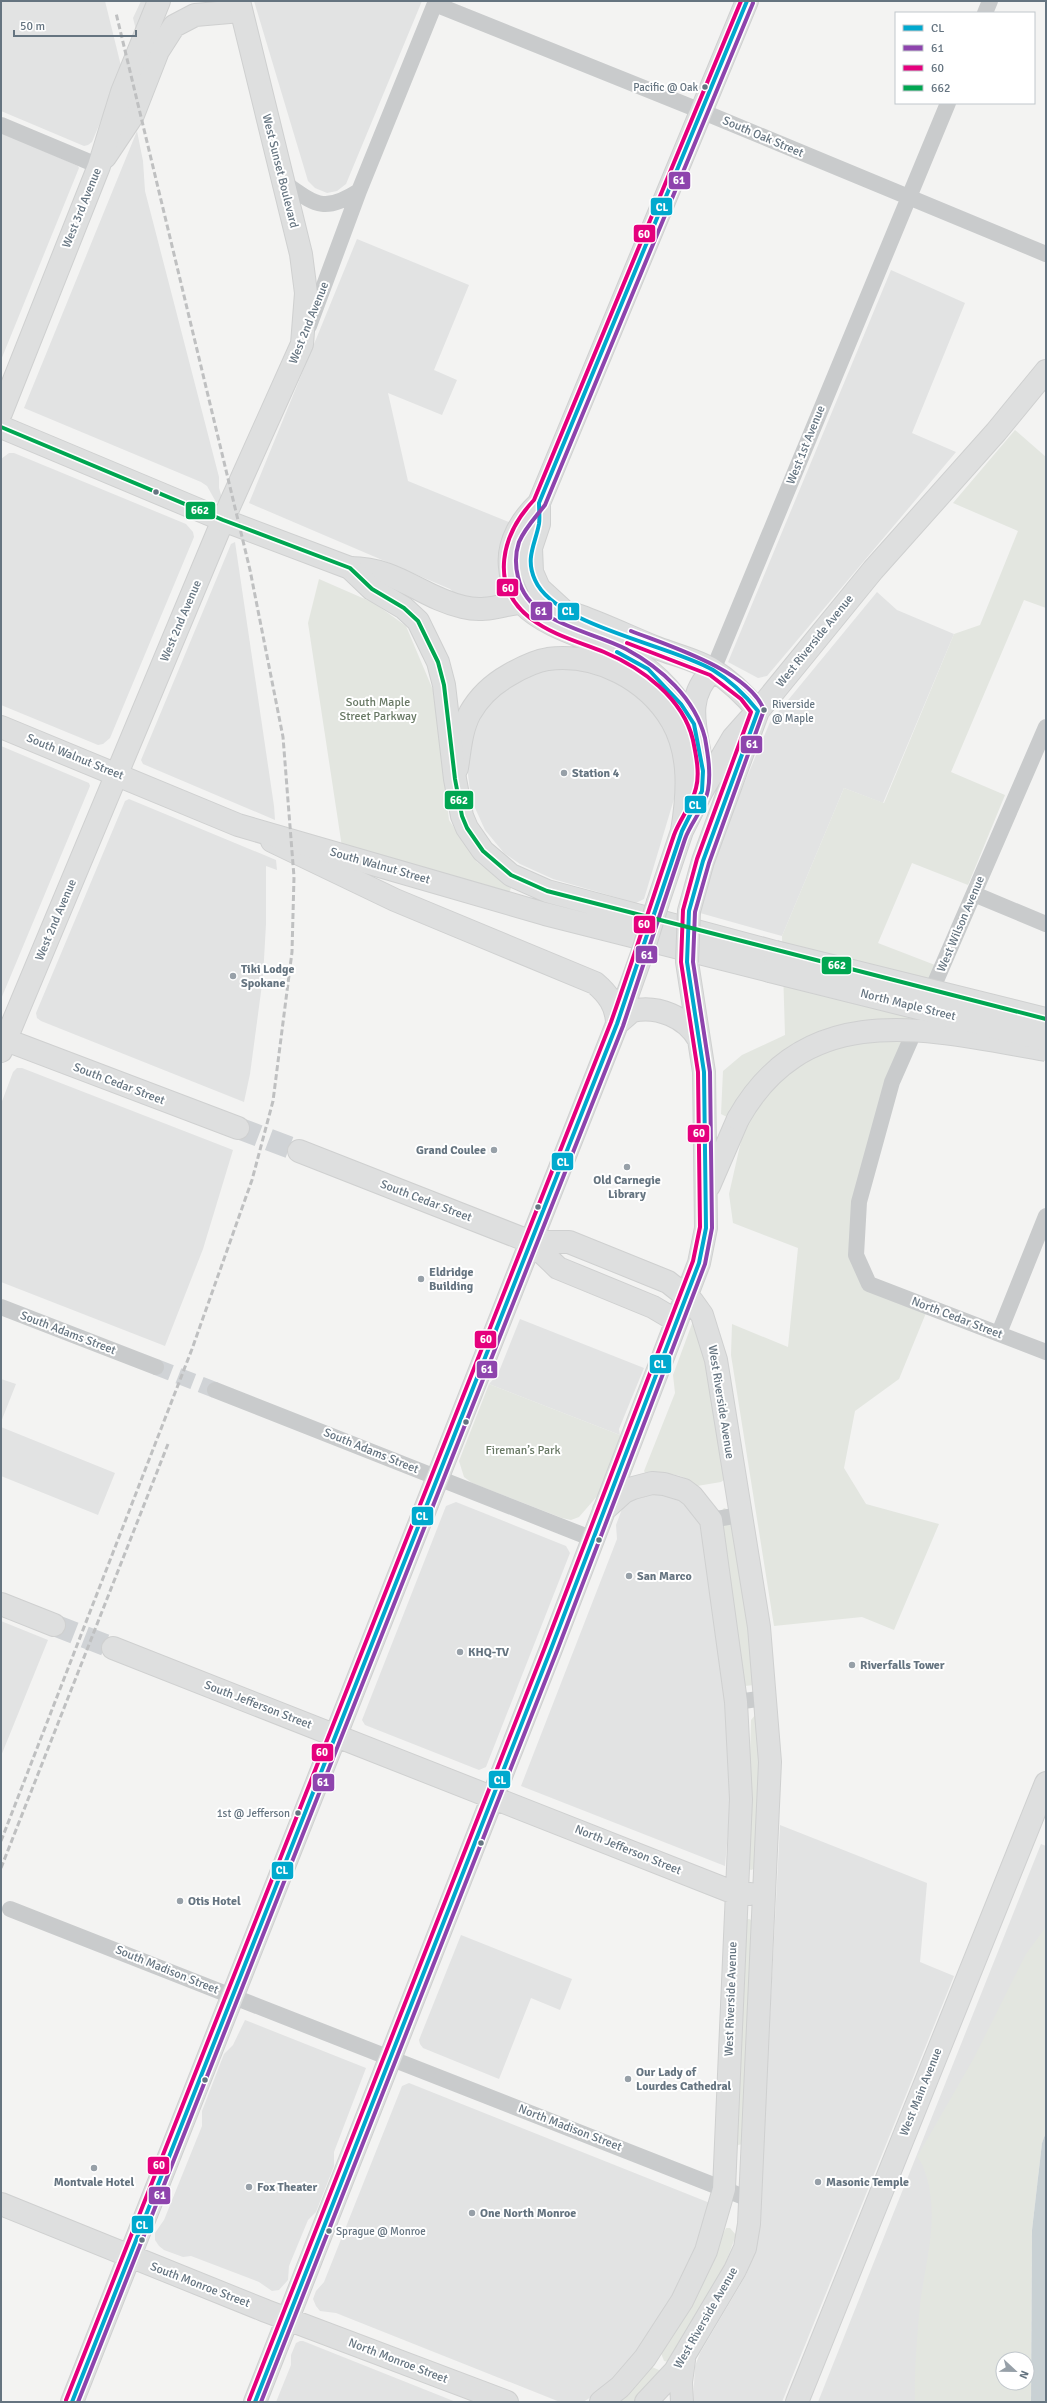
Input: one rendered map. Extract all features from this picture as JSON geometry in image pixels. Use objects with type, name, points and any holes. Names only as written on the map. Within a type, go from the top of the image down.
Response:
[{"type":"main road","name":"West 3rd Avenue","points":[[1,413],[99,166],[122,92],[159,1]]},
{"type":"main road","points":[[694,724],[671,691],[648,669],[621,654],[554,624],[522,603],[515,590],[509,560],[513,542],[524,518],[539,503],[747,1]]},
{"type":"main road","points":[[99,166],[133,115],[158,51],[174,26],[195,15],[240,6]]},
{"type":"main road","name":"West Sunset Boulevard","points":[[240,6],[300,254],[306,293],[302,344]]},
{"type":"main road","name":"West 2nd Avenue","points":[[2,1043],[224,520],[302,344]]},
{"type":"main road","name":"West Riverside Avenue","points":[[255,2402],[493,1797],[593,1539],[675,1320],[699,1263],[706,1228],[704,1072],[687,962],[689,911],[703,861],[758,711],[873,570],[996,432],[1046,371]]},
{"type":"main road","points":[[1,427],[224,520],[350,568],[370,568],[384,572],[441,600],[465,608],[489,610],[522,603],[543,605],[565,612],[713,670],[745,695],[758,711]]},
{"type":"main road","points":[[539,503],[540,524],[531,548],[532,572],[539,588],[565,612]]},
{"type":"main road","points":[[350,568],[372,589],[390,598],[408,612],[418,622],[431,645],[444,685],[455,780],[462,816],[467,828],[483,851],[511,875],[547,891],[772,962]]},
{"type":"main road","points":[[455,780],[464,727],[480,698],[501,680],[523,667],[547,659],[586,660],[629,678],[647,690],[672,722],[681,745],[686,772],[687,793],[682,831]]},
{"type":"main road","name":"West 1st Avenue","points":[[702,791],[703,771],[694,724],[693,702],[698,689],[713,670]]},
{"type":"main road","name":"West 1st Avenue","points":[[72,2402],[617,1024],[643,951],[682,831],[702,791],[733,738],[758,711]]},
{"type":"main road","name":"South Walnut Street","points":[[1,728],[117,774],[238,825],[545,914],[772,962]]},
{"type":"main road","points":[[238,825],[395,900],[595,983],[610,998],[617,1013],[617,1024]]},
{"type":"main road","name":"North Maple Street","points":[[772,962],[1046,1019]]},
{"type":"main road","name":"North Maple Street","points":[[772,962],[1046,1040]]},
{"type":"main road","points":[[617,1024],[632,1011],[657,1010],[686,1024],[699,1040]]},
{"type":"main road","points":[[706,1192],[738,1119],[748,1100],[786,1061],[798,1052],[841,1035],[892,1030],[951,1034],[1046,1050]]},
{"type":"main road","name":"South Cedar Street","points":[[2,1043],[238,1128]]},
{"type":"main road","name":"South Cedar Street","points":[[299,1151],[531,1242],[569,1242],[655,1275],[686,1295]]},
{"type":"main road","name":"South Cedar Street","points":[[531,1242],[558,1268],[653,1306],[675,1320]]},
{"type":"main road","name":"West Riverside Avenue","points":[[646,2402],[668,2382],[735,2270],[742,2255],[749,2224],[770,1762],[766,1698],[759,1627],[714,1354],[702,1315],[686,1295]]},
{"type":"main road","points":[[603,1510],[633,1488],[652,1483],[664,1484],[680,1489],[692,1496],[711,1520]]},
{"type":"main road","name":"West Riverside Avenue","points":[[601,2402],[630,2377],[660,2338],[682,2301],[706,2251],[724,2189],[735,1892],[741,1799],[736,1702],[711,1520]]},
{"type":"main road","points":[[1,1604],[54,1625]]},
{"type":"main road","name":"South Jefferson Street","points":[[113,1648],[493,1797]]},
{"type":"main road","name":"West Main Avenue","points":[[797,2402],[1046,1783]]},
{"type":"main road","name":"North Jefferson Street","points":[[493,1797],[735,1892],[765,1895]]},
{"type":"main road","name":"South Monroe Street","points":[[1,2204],[129,2257],[288,2319]]},
{"type":"main road","name":"North Monroe Street","points":[[288,2319],[507,2402]]},
{"type":"main road","points":[[660,2338],[655,2362],[660,2369],[671,2366],[686,2353]]},
{"type":"main road","points":[[682,2402],[681,2375],[686,2353]]},
{"type":"street","points":[[985,12],[990,1]]},
{"type":"street","name":"South Oak Street","points":[[435,3],[701,110],[908,198],[1046,254]]},
{"type":"street","name":"West 2nd Avenue","points":[[302,344],[359,191],[435,3]]},
{"type":"street","name":"West 1st Avenue","points":[[713,670],[948,104]]},
{"type":"street","points":[[1,126],[99,166]]},
{"type":"street","points":[[283,182],[313,203],[330,205],[345,200],[359,191]]},
{"type":"street","name":"West Wilson Avenue","points":[[869,1284],[856,1255],[859,1202],[892,1082],[1046,728]]},
{"type":"street","points":[[974,894],[1046,924]]},
{"type":"street","points":[[999,1333],[1046,1216]]},
{"type":"street","name":"North Cedar Street","points":[[869,1284],[1046,1352]]},
{"type":"street","name":"South Adams Street","points":[[1,1307],[156,1368]]},
{"type":"street","name":"South Adams Street","points":[[215,1390],[593,1539]]},
{"type":"street","points":[[711,1520],[740,1515]]},
{"type":"street","points":[[736,1702],[766,1698]]},
{"type":"street","name":"South Madison Street","points":[[10,1909],[390,2058]]},
{"type":"street","name":"North Madison Street","points":[[390,2058],[749,2199]]},
{"type":"shaded area","points":[[1,1],[105,1],[122,70],[92,142],[88,145],[84,146],[1,111]]},
{"type":"shaded area","points":[[141,1],[151,1],[137,34],[133,18]]},
{"type":"shaded area","points":[[254,1],[422,1],[346,184],[337,191],[327,193],[315,188],[308,181]]},
{"type":"shaded area","points":[[137,131],[143,161],[145,191],[219,477],[219,488],[222,498],[219,503],[216,502],[207,486],[201,482],[24,408]]},
{"type":"shaded area","points":[[1,132],[78,166],[79,168],[1,360]]},
{"type":"shaded area","points":[[357,239],[469,285],[434,370],[457,380],[442,415],[388,393],[408,481],[511,523],[506,595],[500,601],[460,598],[450,589],[249,503]]},
{"type":"shaded area","points":[[891,270],[965,303],[912,433],[956,452],[767,676],[758,678],[728,662]]},
{"type":"shaded area","points":[[9,453],[14,453],[186,524],[193,532],[194,537],[110,738],[103,744],[98,745],[1,705],[1,459]]},
{"type":"shaded area","points":[[235,542],[275,820],[143,764],[141,760],[231,544]]},
{"type":"shaded area","points":[[877,592],[897,610],[954,634],[883,803],[844,788],[782,936],[700,913],[720,841],[770,722]]},
{"type":"shaded area","points":[[551,665],[618,675],[671,731],[677,789],[644,899],[636,903],[553,879],[520,864],[504,853],[485,830],[471,799],[468,775],[469,751],[475,721],[496,691]]},
{"type":"shaded area","points":[[1,746],[89,783],[90,786],[1,999]]},
{"type":"shaded area","points":[[129,799],[276,860],[277,870],[266,866],[266,924],[263,977],[250,1074],[244,1102],[41,1021],[37,1018],[36,1013],[125,801]]},
{"type":"shaded area","points":[[17,1068],[22,1068],[233,1150],[203,1249],[165,1346],[1,1282],[1,1104],[13,1072]]},
{"type":"shaded area","points":[[520,1319],[644,1368],[619,1429],[620,1435],[489,1384],[498,1374]]},
{"type":"shaded area","points":[[1,1379],[16,1384],[1,1422]]},
{"type":"shaded area","points":[[1,1427],[115,1473],[98,1515],[1,1476]]},
{"type":"shaded area","points":[[645,1493],[677,1494],[699,1515],[729,1703],[731,1797],[725,1866],[521,1786],[617,1539],[616,1525],[622,1509],[628,1502]]},
{"type":"shaded area","points":[[456,1502],[566,1546],[570,1553],[486,1767],[479,1770],[365,1725],[362,1720],[446,1506]]},
{"type":"shaded area","points":[[1,1621],[48,1640],[1,1756]]},
{"type":"shaded area","points":[[780,1825],[927,1883],[920,1962],[954,1976],[782,2402],[693,2402],[695,2366],[700,2353],[746,2275],[755,2251],[759,2227]]},
{"type":"shaded area","points":[[1041,1844],[1046,1846],[1046,2131],[946,2402],[818,2402]]},
{"type":"shaded area","points":[[461,1935],[572,1979],[560,2010],[531,1998],[499,2079],[423,2048],[420,2044],[419,2040]]},
{"type":"shaded area","points":[[245,2020],[366,2068],[334,2152],[334,2166],[316,2212],[308,2220],[289,2266],[288,2280],[279,2290],[272,2291],[259,2282],[191,2256],[183,2257],[164,2250],[155,2240],[155,2233],[164,2220],[202,2126],[202,2111],[224,2054],[233,2045]]},
{"type":"shaded area","name":"One North Monroe","points":[[409,2083],[710,2203],[711,2207],[686,2274],[629,2367],[593,2396],[583,2402],[560,2402],[336,2313],[320,2311],[316,2306],[313,2299],[316,2291],[324,2282],[402,2086]]},
{"type":"shaded area","points":[[1046,2132],[1046,2402],[1031,2402],[1031,2391],[1035,2391],[1035,2351],[1031,2351],[1032,2230],[1042,2143]]},
{"type":"shaded area","points":[[300,2341],[456,2402],[276,2402],[291,2365],[291,2355],[296,2343]]},
{"type":"green space","points":[[1015,430],[1046,457],[1046,608],[1024,600],[951,772],[1005,795],[968,885],[912,863],[878,943],[935,965],[853,1201],[865,1286],[926,1313],[899,1379],[855,1411],[844,1468],[866,1504],[939,1524],[894,1630],[862,1617],[774,1626],[731,1355],[732,1324],[788,1347],[798,1248],[733,1223],[729,1194],[741,1141],[747,1127],[721,1114],[723,1071],[742,1055],[785,1035],[782,936],[844,788],[884,803],[954,634],[980,625],[1018,531],[953,503]]},
{"type":"green space","name":"South Maple Street Parkway","points":[[319,579],[374,603],[406,626],[433,690],[449,820],[477,862],[511,888],[509,894],[342,847],[308,623]]},
{"type":"green space","points":[[693,1321],[702,1333],[725,1479],[721,1482],[697,1486],[685,1478],[673,1474],[646,1474],[644,1471],[675,1393],[673,1375]]},
{"type":"green space","name":"Fireman’s Park","points":[[489,1384],[620,1435],[620,1442],[599,1494],[579,1517],[571,1520],[562,1518],[472,1483],[464,1477],[459,1461]]},
{"type":"green space","points":[[724,1508],[732,1511],[756,1680],[754,1685],[745,1686],[718,1515]]},
{"type":"green space","points":[[756,1714],[761,1716],[757,1868],[751,1870],[747,1868],[751,1720]]},
{"type":"green space","points":[[749,1919],[754,1921],[743,2144],[738,2145],[734,2143],[744,1920]]},
{"type":"green space","points":[[1046,1927],[1046,2131],[1042,2143],[1032,2230],[1031,2351],[995,2351],[995,2391],[1031,2391],[1031,2402],[915,2402],[915,2366],[920,2305],[930,2242],[932,2210],[927,2178],[922,2164],[917,2157],[974,2058],[1026,1954]]},
{"type":"green space","points":[[726,2228],[730,2228],[736,2235],[721,2276],[669,2362],[664,2361],[661,2353]]},
{"type":"green space","points":[[652,2367],[666,2373],[636,2402],[617,2402],[643,2378]]},
{"type":"tunnel","points":[[238,1128],[299,1151]]},
{"type":"tunnel","points":[[156,1367],[215,1390]]},
{"type":"tunnel","points":[[54,1625],[113,1648]]},
{"type":"railway","points":[[1,1841],[192,1349],[252,1180],[273,1101],[292,952],[294,877],[283,737],[250,570],[116,13]]},
{"type":"railway","points":[[1,1868],[168,1444]]},
{"type":"transit line","name":"60","points":[[66,2400],[611,1022],[674,835],[692,800],[696,788],[698,770],[693,740],[688,725],[670,698],[659,686],[633,667],[604,652],[556,634],[530,618],[517,605],[508,590],[504,575],[504,559],[514,528],[523,513],[534,500],[741,1]]},
{"type":"transit line","name":"CL","points":[[255,2402],[551,1649],[699,1263],[706,1228],[704,1072],[687,962],[689,911],[703,861],[758,711],[738,689],[713,670],[694,661],[616,633],[565,610],[547,596],[535,580],[532,572],[531,558],[539,524],[539,503],[747,1]]},
{"type":"transit line","name":"61","points":[[78,2402],[623,1026],[685,839],[704,803],[708,790],[709,771],[705,738],[700,723],[685,697],[652,665],[626,649],[562,624],[534,605],[524,593],[518,577],[516,560],[521,537],[545,505],[753,3]]},
{"type":"transit line","name":"662","points":[[1,427],[223,520],[350,568],[372,589],[404,608],[418,621],[438,662],[444,685],[455,779],[462,816],[467,828],[483,851],[511,875],[547,891],[1046,1019]]},
{"type":"transit line","name":"61","points":[[261,2402],[557,1651],[705,1264],[712,1228],[710,1072],[693,962],[695,912],[709,863],[764,710],[755,696],[742,683],[725,671],[686,652],[631,631]]},
{"type":"transit line","name":"60","points":[[249,2400],[545,1647],[693,1261],[700,1227],[698,1072],[681,962],[683,910],[697,859],[751,712],[741,699],[710,675],[627,643]]},
{"type":"transit line","name":"CL","points":[[72,2402],[617,1024],[682,831],[702,791],[703,771],[694,724],[681,704],[648,669],[617,652]]},
{"type":"place","name":"Pacific @ Oak","points":[[705,87]]},
{"type":"place","name":"Riverside @ Maple","points":[[764,710]]},
{"type":"place","name":"Station 4","points":[[564,773]]},
{"type":"place","name":"Tiki Lodge Spokane","points":[[233,976]]},
{"type":"place","name":"Grand Coulee","points":[[494,1150]]},
{"type":"place","name":"Old Carnegie Library","points":[[627,1167]]},
{"type":"place","name":"Eldridge Building","points":[[421,1279]]},
{"type":"place","name":"San Marco","points":[[629,1576]]},
{"type":"place","name":"KHQ-TV","points":[[460,1652]]},
{"type":"place","name":"Riverfalls Tower","points":[[852,1665]]},
{"type":"place","name":"1st @ Jefferson","points":[[298,1813]]},
{"type":"place","name":"Otis Hotel","points":[[180,1901]]},
{"type":"place","name":"Our Lady of Lourdes Cathedral","points":[[628,2079]]},
{"type":"place","name":"Montvale Hotel","points":[[94,2168]]},
{"type":"place","name":"Masonic Temple","points":[[818,2182]]},
{"type":"place","name":"Fox Theater","points":[[249,2187]]},
{"type":"place","name":"One North Monroe","points":[[472,2213]]},
{"type":"place","name":"Sprague @ Monroe","points":[[329,2231]]}]
